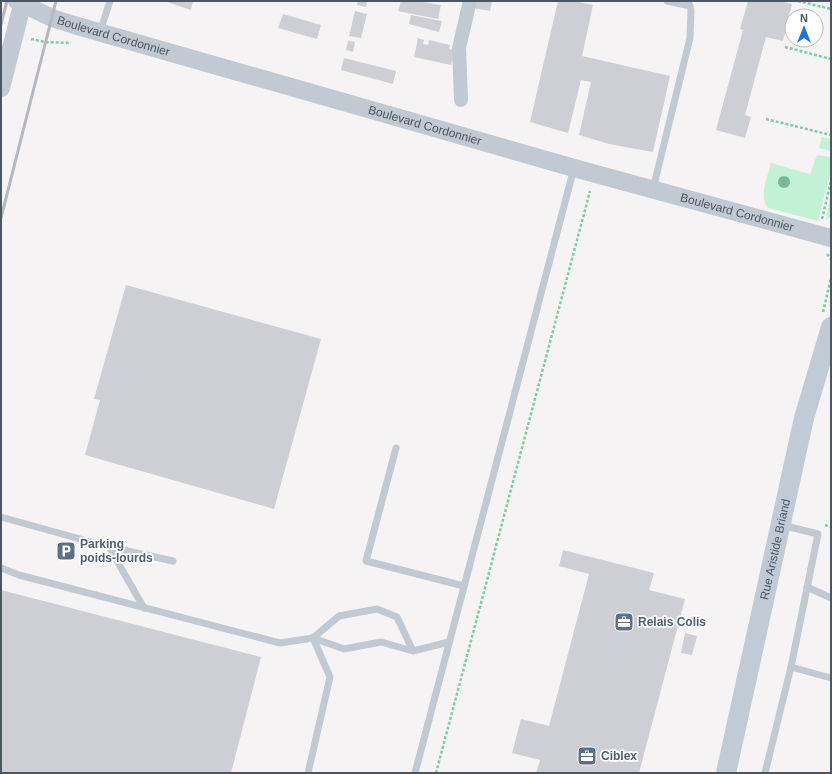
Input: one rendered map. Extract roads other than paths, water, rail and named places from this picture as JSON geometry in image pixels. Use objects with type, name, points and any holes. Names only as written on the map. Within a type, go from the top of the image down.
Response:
[{"type":"main road","name":"Rue Aristide Briand","points":[[726,773],[804,418],[831,326]]},
{"type":"street","points":[[461,100],[459,48],[470,1]]},
{"type":"street","name":"Boulevard Cordonnier","points":[[21,2],[52,18],[574,168],[653,189],[829,246]]},
{"type":"street","points":[[1,88],[21,2]]},
{"type":"lane","points":[[100,32],[110,1]]},
{"type":"lane","points":[[653,189],[690,38],[689,3],[667,1]]},
{"type":"lane","points":[[415,773],[574,168]]},
{"type":"lane","points":[[396,448],[366,561],[464,586]]},
{"type":"lane","points":[[1,517],[109,547],[173,561]]},
{"type":"lane","points":[[765,773],[791,667],[818,534],[780,525]]},
{"type":"lane","points":[[109,547],[144,608]]},
{"type":"lane","points":[[1,568],[19,575],[280,643],[313,638],[344,649],[380,642],[413,651],[449,642]]},
{"type":"lane","points":[[807,587],[831,598]]},
{"type":"lane","points":[[313,638],[339,616],[377,609],[397,617],[413,651]]},
{"type":"lane","points":[[308,773],[330,677],[313,638]]},
{"type":"lane","points":[[791,667],[831,678]]},
{"type":"railway","points":[[1,24],[7,1]]},
{"type":"railway","points":[[1,218],[56,1]]},
{"type":"place","name":"Parking poids-lourds","points":[[66,551]]},
{"type":"place","name":"Relais Colis","points":[[624,622]]},
{"type":"place","name":"Ciblex","points":[[587,756]]}]
